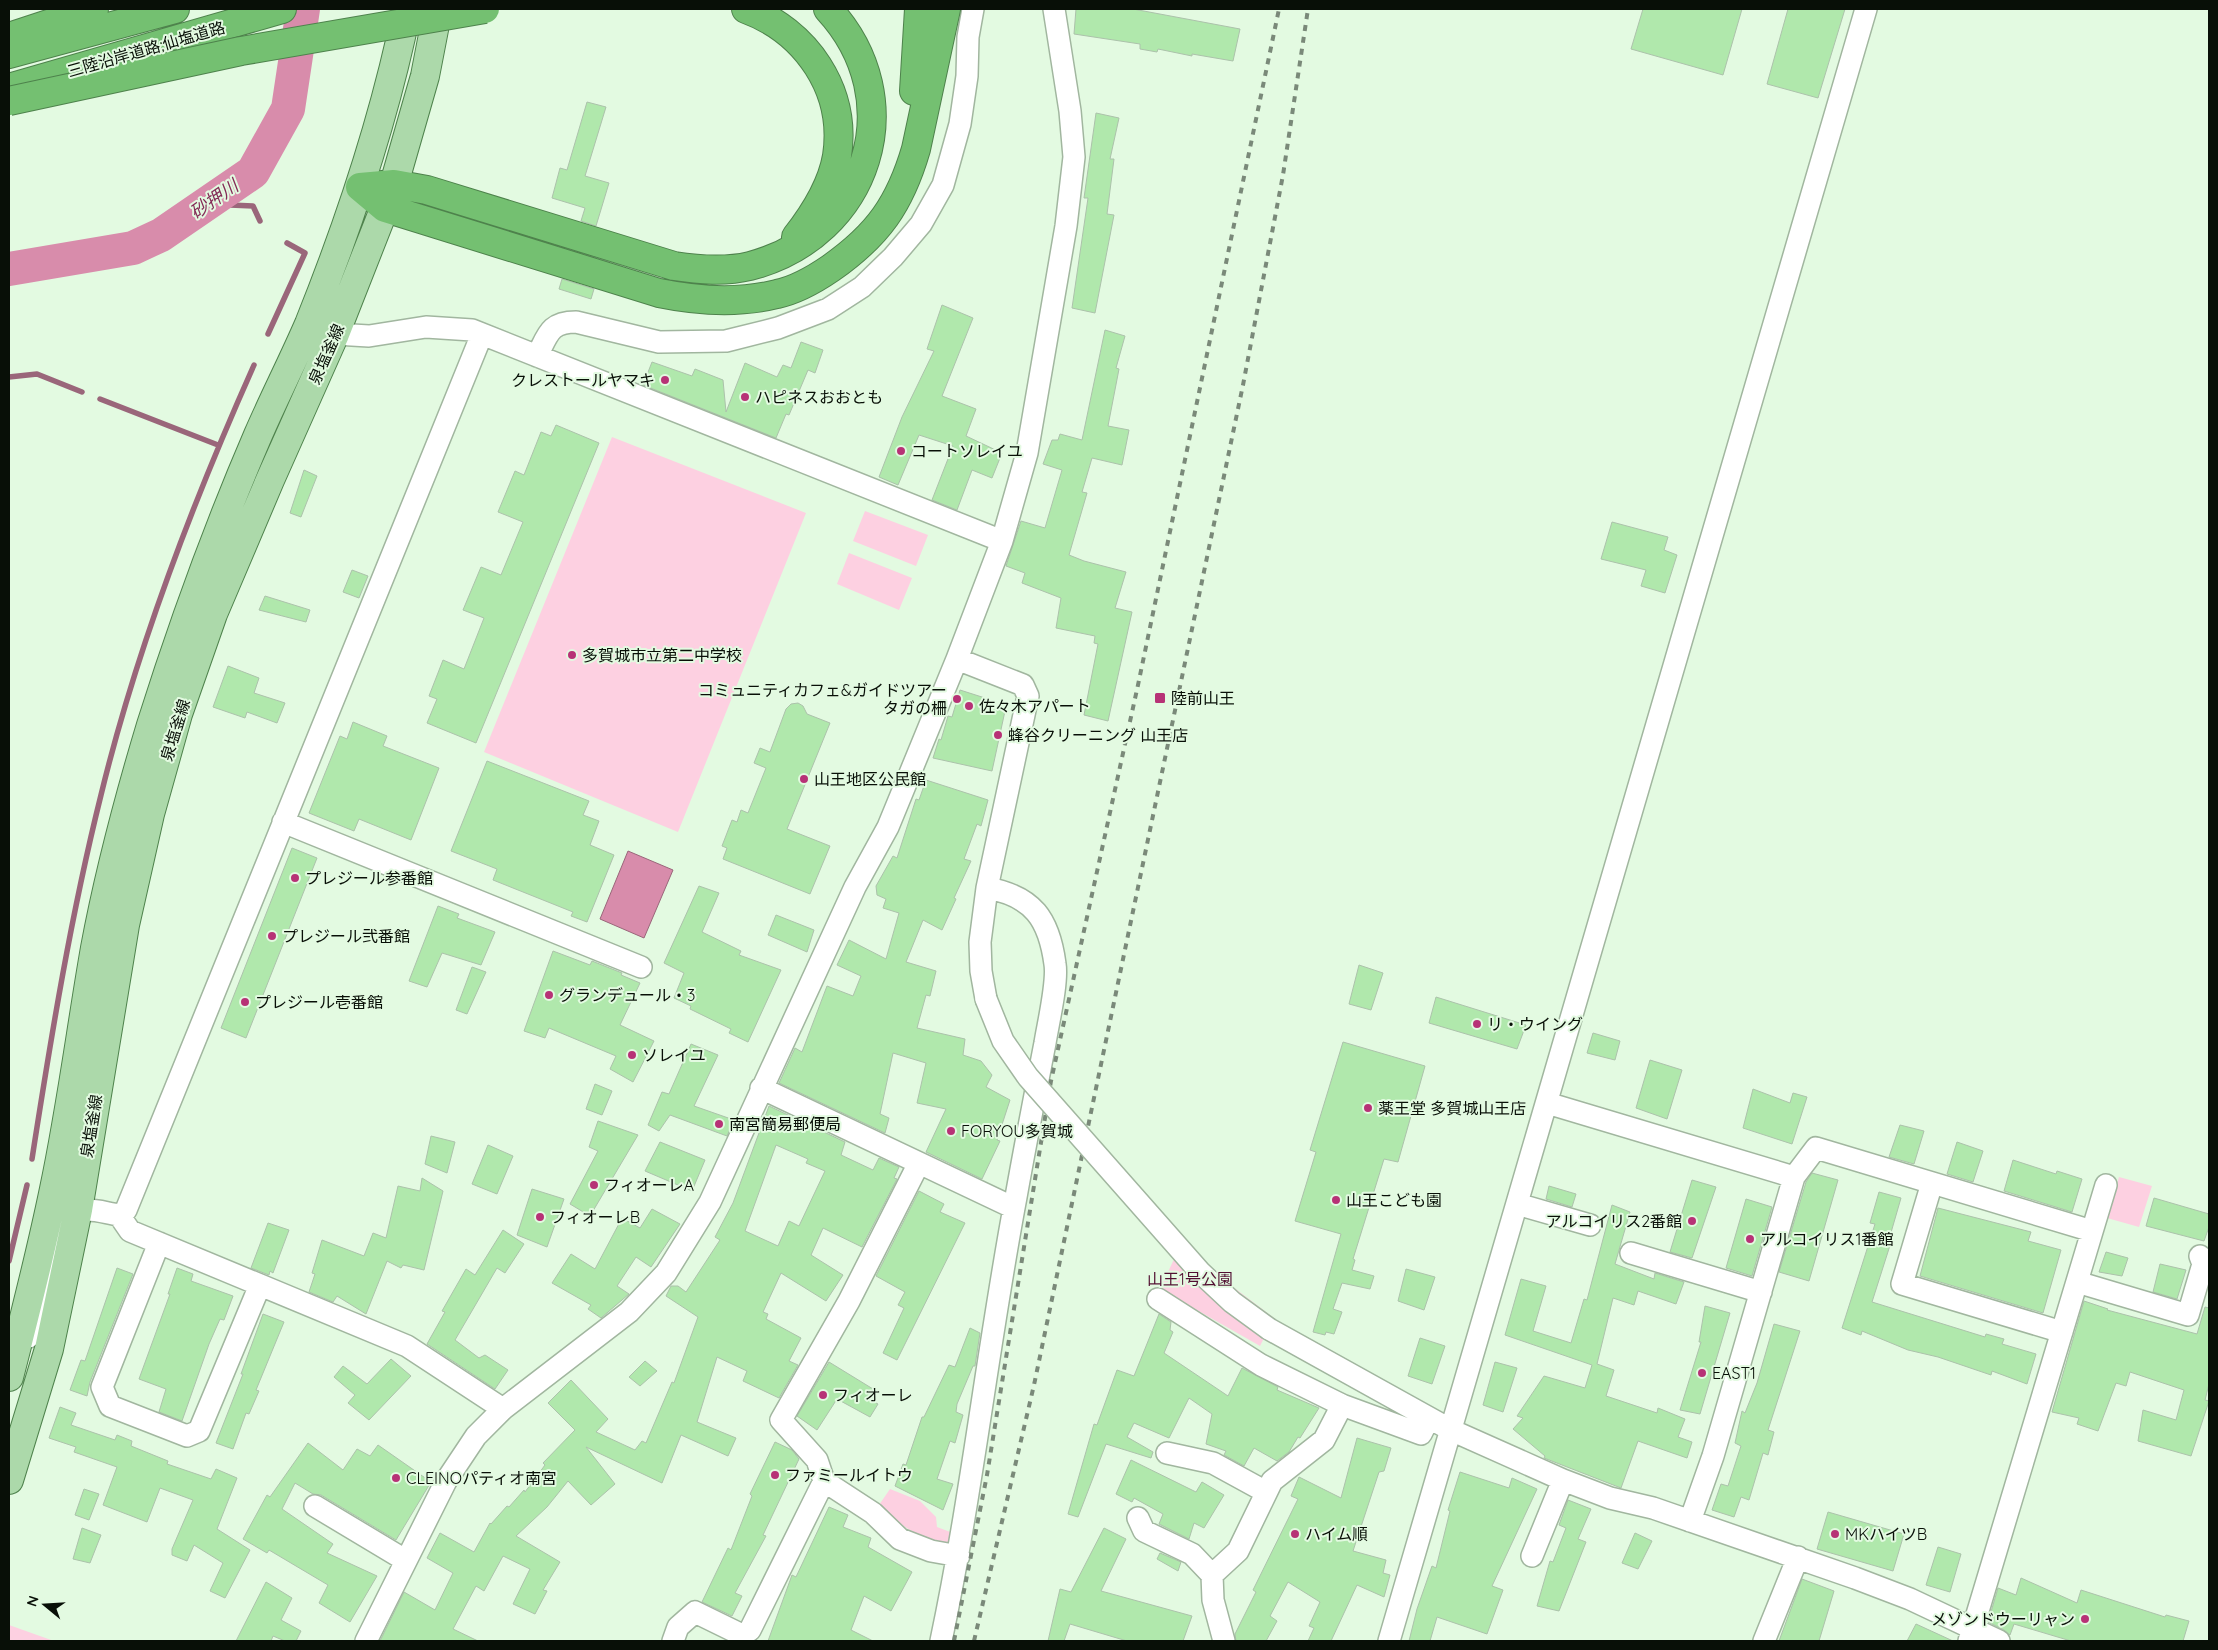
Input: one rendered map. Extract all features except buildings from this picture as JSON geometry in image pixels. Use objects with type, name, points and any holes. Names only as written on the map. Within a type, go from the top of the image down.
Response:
[{"type":"highway","points":[[9,37],[94,9]]},
{"type":"highway","name":"三陸沿岸道路;仙塩道路","points":[[9,54],[175,9]]},
{"type":"highway","name":"三陸沿岸道路;仙塩道路","points":[[9,88],[282,9]]},
{"type":"highway","points":[[9,101],[241,51],[485,9]]},
{"type":"highway","points":[[746,9],[776,24],[796,38],[810,54],[826,81],[837,115],[839,135],[836,157],[820,202],[807,224],[793,242],[777,256]]},
{"type":"highway","points":[[389,196],[427,190],[674,266],[700,270],[725,270],[750,266],[777,256],[815,234],[834,217],[848,200],[860,176],[868,152],[872,123],[870,96],[865,71],[855,45],[828,9]]},
{"type":"highway","points":[[842,260],[874,224],[886,203],[901,164],[909,131],[919,9]]},
{"type":"highway","points":[[360,187],[659,293],[690,299],[750,299],[778,294],[801,286],[842,260],[878,229],[897,198],[910,170],[922,125],[946,9]]},
{"type":"main road","name":"泉塩釜線","points":[[9,1377],[55,1187],[96,945],[126,814],[150,729],[200,578],[258,435],[308,326],[360,187],[396,64],[407,9]]},
{"type":"main road","name":"泉塩釜線","points":[[9,1480],[49,1349],[78,1210],[126,926],[150,814],[178,714],[213,614],[335,334],[389,196],[424,76],[438,9]]},
{"type":"street","points":[[537,356],[553,327],[562,322],[576,322],[659,342],[726,342],[778,328],[828,309],[862,287],[893,257],[921,224],[943,185],[960,124],[968,76],[968,38],[973,9]]},
{"type":"street","points":[[366,1641],[446,1481],[476,1436],[503,1410],[629,1312],[666,1274],[710,1202],[855,887],[888,827],[957,659],[1002,541],[1027,453],[1064,235],[1074,158],[1070,110],[1054,9]]},
{"type":"street","points":[[1389,1641],[1866,9]]},
{"type":"street","points":[[335,334],[370,336],[426,327],[472,330],[1002,541]]},
{"type":"street","points":[[9,1387],[40,1310],[60,1226],[67,1217],[78,1210],[119,1215],[126,1210],[482,334]]},
{"type":"street","points":[[957,659],[1023,686],[1028,696],[987,888],[980,942],[986,999],[1003,1041],[1028,1077],[1200,1272],[1232,1302],[1269,1329],[1451,1430],[1563,1480],[1610,1498],[1653,1508],[1910,1599],[1971,1635],[1999,1641]]},
{"type":"street","points":[[283,822],[641,967]]},
{"type":"street","points":[[941,1641],[959,1556],[1014,1208],[1050,1016],[1056,966],[1048,929],[1027,901],[1005,891],[987,888]]},
{"type":"street","points":[[761,1088],[1014,1208]]},
{"type":"street","points":[[1547,1102],[1794,1177]]},
{"type":"street","points":[[1690,1521],[1713,1456],[1794,1177],[1816,1148],[2092,1231]]},
{"type":"street","points":[[919,1163],[849,1301],[781,1420],[817,1460],[824,1481],[873,1513],[900,1539],[931,1551],[959,1556]]},
{"type":"street","points":[[1932,1183],[1902,1284],[2062,1332]]},
{"type":"street","points":[[1971,1635],[2106,1184]]},
{"type":"street","points":[[1517,1204],[1590,1225]]},
{"type":"street","points":[[119,1215],[130,1231],[407,1346],[503,1410]]},
{"type":"street","points":[[159,1243],[102,1387],[110,1406],[187,1436],[200,1431],[260,1285]]},
{"type":"street","points":[[1631,1253],[1761,1292]]},
{"type":"street","points":[[2077,1282],[2188,1315],[2203,1264],[2200,1256]]},
{"type":"street","points":[[1158,1299],[1261,1365],[1342,1405],[1421,1434],[1429,1418]]},
{"type":"street","points":[[1212,1575],[1238,1552],[1272,1481],[1324,1440],[1342,1405]]},
{"type":"street","points":[[1167,1453],[1213,1463],[1266,1492]]},
{"type":"street","points":[[1532,1556],[1563,1480]]},
{"type":"street","points":[[673,1641],[678,1627],[695,1612],[742,1635],[750,1630],[824,1481]]},
{"type":"street","points":[[315,1506],[405,1560]]},
{"type":"street","points":[[1138,1518],[1144,1531],[1192,1554],[1212,1575],[1213,1600],[1224,1641]]},
{"type":"street","points":[[1764,1641],[1798,1558]]},
{"type":"green space","points":[[612,437],[806,513],[678,832],[484,752]]},
{"type":"green space","points":[[865,511],[928,535],[916,566],[853,541]]},
{"type":"green space","points":[[849,553],[912,578],[899,610],[837,584]]},
{"type":"green space","points":[[2119,1177],[2152,1186],[2139,1227],[2107,1218]]},
{"type":"green space","name":"山王1号公園","points":[[1183,1240],[1216,1274],[1274,1318],[1260,1346],[1160,1289]]},
{"type":"green space","points":[[890,1489],[920,1501],[936,1517],[937,1527],[953,1533],[953,1546],[931,1540],[913,1532],[887,1513],[879,1505]]},
{"type":"green space","points":[[9,1625],[54,1641],[9,1641]]},
{"type":"shaded area","points":[[628,851],[673,870],[644,938],[600,919]]},
{"type":"waterway","name":"砂押川","points":[[9,269],[133,248],[161,235],[253,172],[288,109],[303,9]]},
{"type":"waterway","points":[[207,204],[253,206],[260,221]]},
{"type":"waterway","points":[[268,334],[305,253],[287,243]]},
{"type":"waterway","points":[[32,1159],[71,931],[90,840],[115,740],[149,631],[188,523],[254,365]]},
{"type":"waterway","points":[[9,377],[37,374],[82,392]]},
{"type":"waterway","points":[[100,399],[218,445]]},
{"type":"waterway","points":[[9,1261],[27,1185]]},
{"type":"railway","points":[[954,1641],[987,1475],[1051,1081],[1138,685],[1279,9]]},
{"type":"railway","points":[[974,1641],[1034,1385],[1243,385],[1283,175],[1308,9]]},
{"type":"place","name":"クレストールヤマキ","points":[[665,380]]},
{"type":"place","name":"ハピネスおおとも","points":[[745,397]]},
{"type":"place","name":"コートソレイユ","points":[[901,451]]},
{"type":"place","name":"多賀城市立第二中学校","points":[[572,655]]},
{"type":"place","name":"陸前山王","points":[[1160,698]]},
{"type":"place","name":"コミュニティカフェ&ガイドツアー タガの柵","points":[[957,699]]},
{"type":"place","name":"佐々木アパート","points":[[969,706]]},
{"type":"place","name":"蜂谷クリーニング 山王店","points":[[998,735]]},
{"type":"place","name":"山王地区公民館","points":[[804,779]]},
{"type":"place","name":"プレジール参番館","points":[[295,878]]},
{"type":"place","name":"プレジール弐番館","points":[[272,936]]},
{"type":"place","name":"グランデュール・3","points":[[549,995]]},
{"type":"place","name":"プレジール壱番館","points":[[245,1002]]},
{"type":"place","name":"リ・ウイング","points":[[1477,1024]]},
{"type":"place","name":"ソレイユ","points":[[632,1055]]},
{"type":"place","name":"薬王堂 多賀城山王店","points":[[1368,1108]]},
{"type":"place","name":"南宮簡易郵便局","points":[[719,1124]]},
{"type":"place","name":"FORYOU多賀城","points":[[951,1131]]},
{"type":"place","name":"フィオーレA","points":[[594,1185]]},
{"type":"place","name":"山王こども園","points":[[1336,1200]]},
{"type":"place","name":"フィオーレB","points":[[540,1217]]},
{"type":"place","name":"アルコイリス2番館","points":[[1692,1221]]},
{"type":"place","name":"アルコイリス1番館","points":[[1750,1239]]},
{"type":"place","name":"EAST1","points":[[1702,1373]]},
{"type":"place","name":"フィオーレ","points":[[823,1395]]},
{"type":"place","name":"ファミールイトウ","points":[[775,1475]]},
{"type":"place","name":"CLEINOパティオ南宮","points":[[396,1478]]},
{"type":"place","name":"ハイム順","points":[[1295,1534]]},
{"type":"place","name":"MKハイツB","points":[[1835,1534]]},
{"type":"place","name":"メゾンドウーリャン","points":[[2085,1619]]}]
